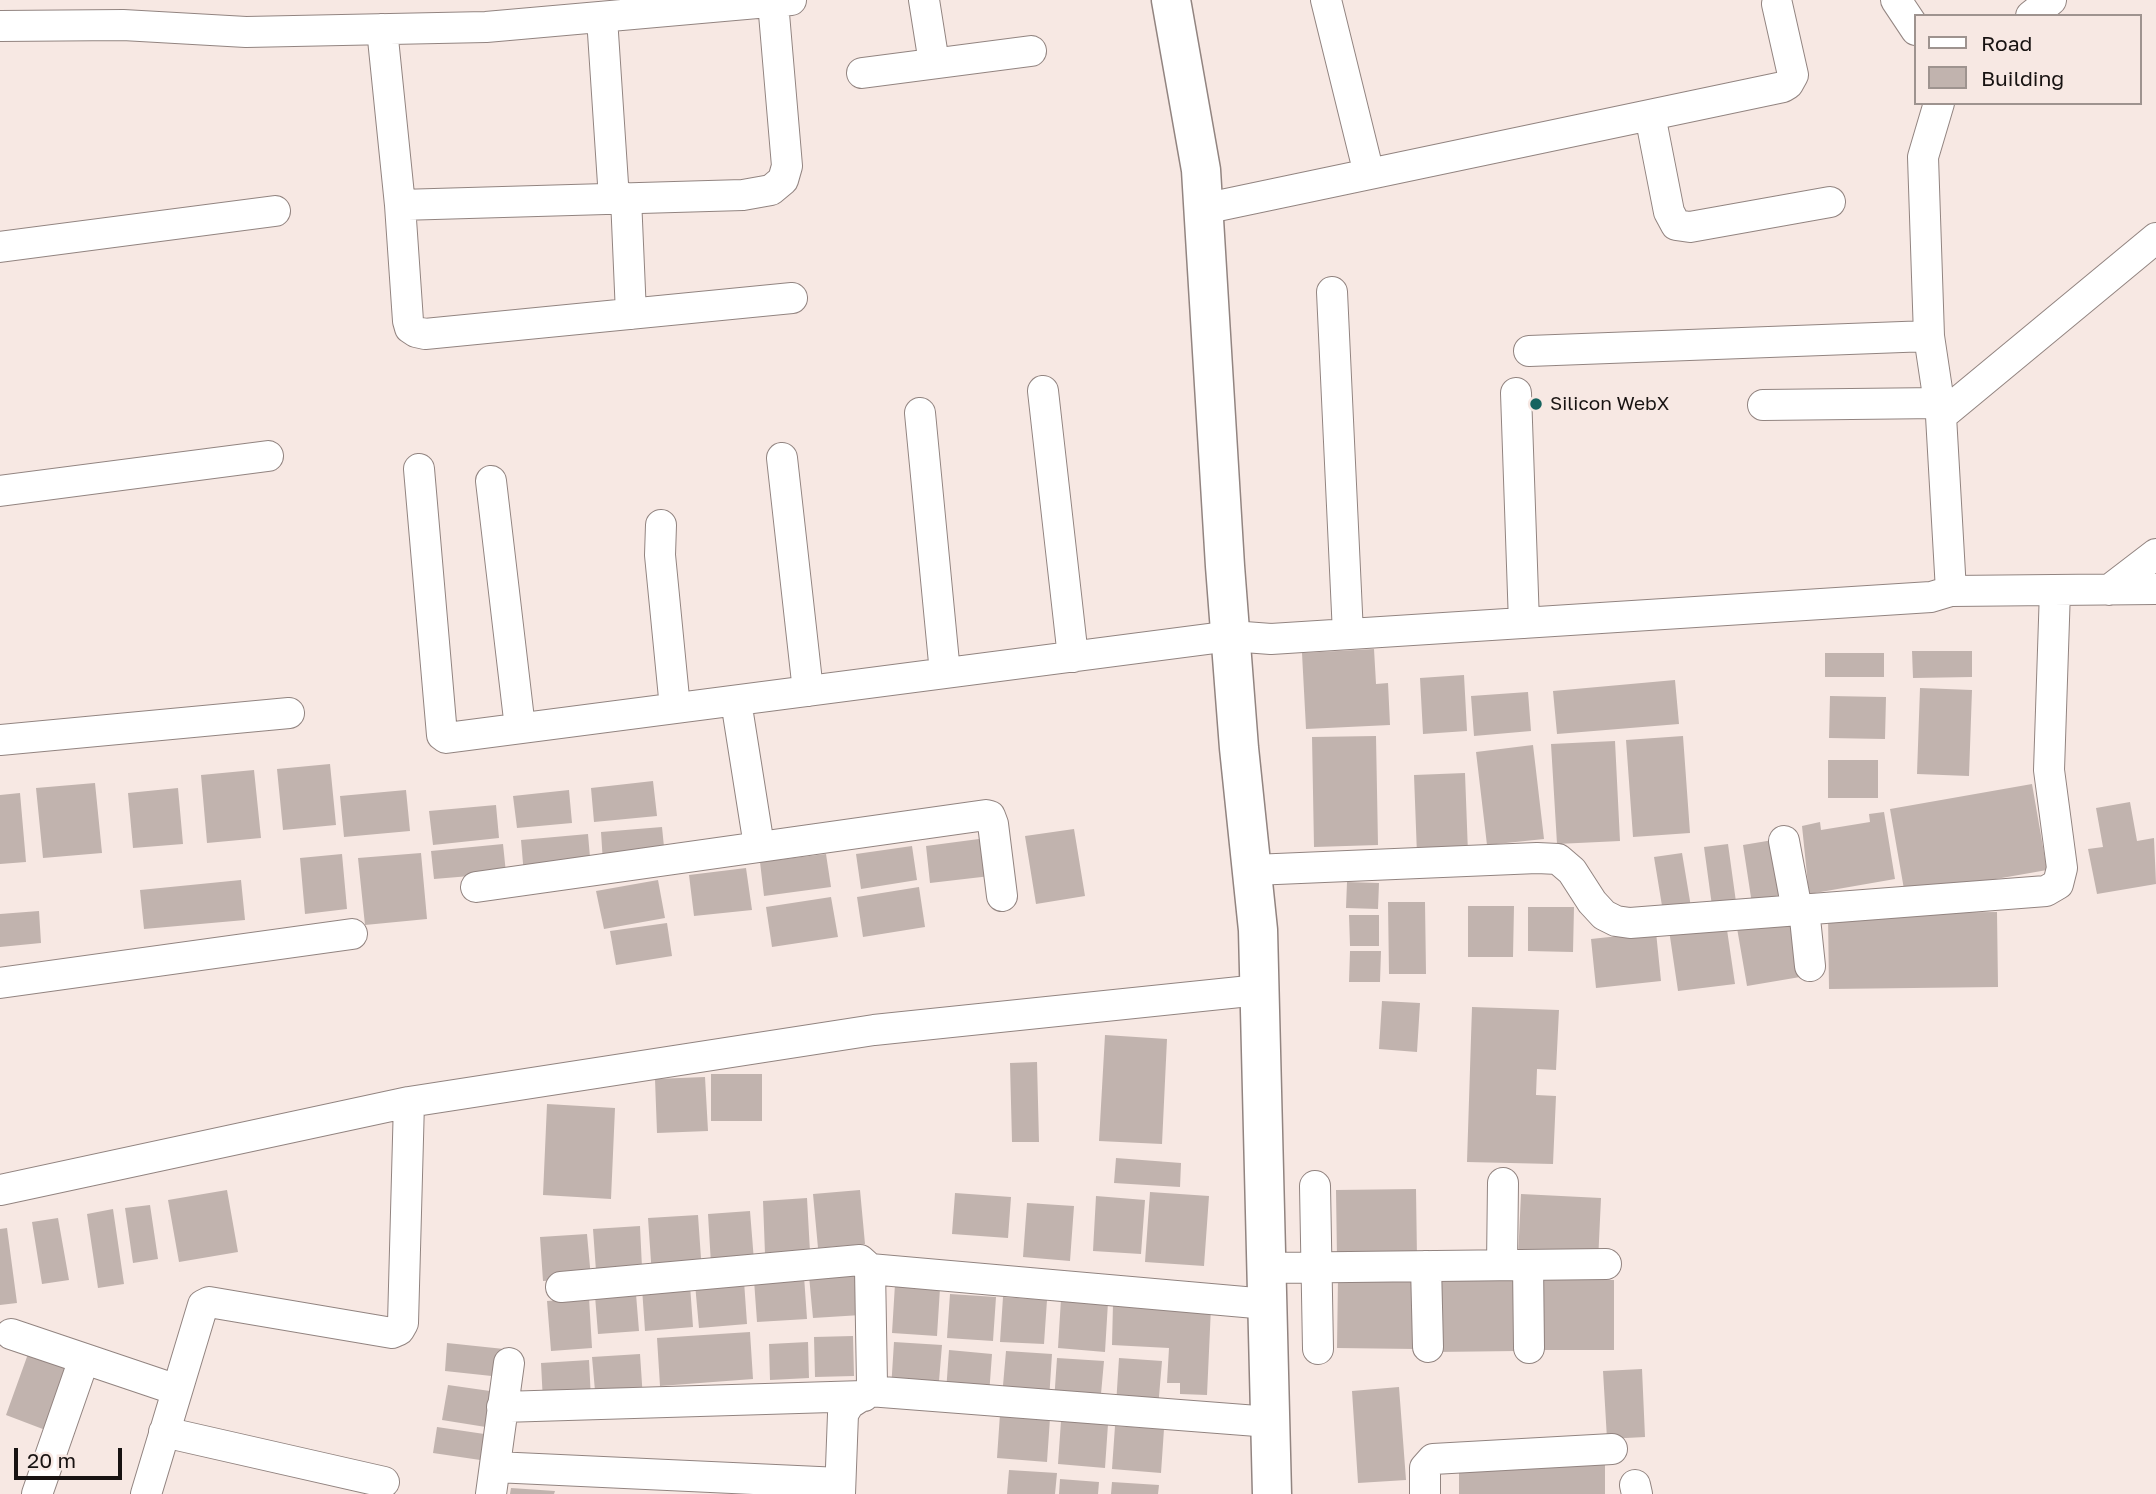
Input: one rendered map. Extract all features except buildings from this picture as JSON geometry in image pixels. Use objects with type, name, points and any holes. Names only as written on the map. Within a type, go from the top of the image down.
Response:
[{"type":"street","points":[[924,0],[933,63]]},
{"type":"street","points":[[1171,0],[1201,170],[1239,748],[1258,930],[1272,1494]]},
{"type":"street","points":[[1326,0],[1369,174]]},
{"type":"street","points":[[1896,0],[1914,27]]},
{"type":"street","points":[[2033,14],[2050,0]]},
{"type":"street","points":[[0,26],[123,25],[246,32],[486,27],[782,1],[787,166],[783,180],[771,190],[743,195],[400,205]]},
{"type":"street","points":[[1203,209],[1783,87],[1793,75],[1777,4]]},
{"type":"street","points":[[601,18],[631,314]]},
{"type":"street","points":[[382,29],[400,205],[408,321],[410,328],[416,332],[425,334],[792,298]]},
{"type":"street","points":[[862,73],[1031,51]]},
{"type":"street","points":[[1938,105],[1923,157],[1929,336],[1940,410],[1951,591]]},
{"type":"street","points":[[1650,115],[1669,212],[1676,225],[1690,227],[1830,202]]},
{"type":"street","points":[[0,247],[275,211]]},
{"type":"street","points":[[1763,405],[1940,410],[2156,238]]},
{"type":"street","points":[[1332,292],[1348,634]]},
{"type":"street","points":[[1529,351],[1929,336]]},
{"type":"street","points":[[1043,391],[1073,657]]},
{"type":"street","points":[[1517,393],[1524,623]]},
{"type":"street","points":[[920,413],[945,673]]},
{"type":"street","points":[[0,491],[268,456]]},
{"type":"street","points":[[782,458],[808,691]]},
{"type":"street","points":[[419,469],[442,735],[446,738],[1231,636],[1271,639],[1931,597],[1951,591],[2156,589]]},
{"type":"street","points":[[491,481],[520,728]]},
{"type":"street","points":[[661,525],[660,555],[675,708]]},
{"type":"street","points":[[2109,590],[2156,554]]},
{"type":"street","points":[[1253,870],[1558,859],[1572,871],[1592,902],[1605,915],[1616,921],[1630,923],[2046,891],[2058,884],[2062,868],[2049,770],[2055,590]]},
{"type":"street","points":[[736,701],[759,846]]},
{"type":"street","points":[[0,740],[289,713]]},
{"type":"street","points":[[475,887],[986,815],[993,824],[1002,896]]},
{"type":"street","points":[[1784,841],[1801,910],[1810,966]]},
{"type":"street","points":[[0,982],[352,934]]},
{"type":"street","points":[[0,1190],[410,1102],[874,1030],[1259,990]]},
{"type":"street","points":[[146,1494],[199,1316],[203,1305],[209,1301],[391,1333],[399,1330],[403,1323],[410,1102]]},
{"type":"street","points":[[1503,1184],[1529,1348]]},
{"type":"street","points":[[1315,1186],[1318,1349]]},
{"type":"street","points":[[509,1363],[493,1481],[840,1488],[843,1414],[849,1404],[866,1394],[872,1384],[870,1269],[865,1262],[855,1260],[561,1287]]},
{"type":"street","points":[[870,1269],[1266,1286],[1316,1267],[1606,1264]]},
{"type":"street","points":[[1426,1266],[1428,1348]]},
{"type":"street","points":[[11,1334],[177,1390]]},
{"type":"street","points":[[37,1494],[84,1359]]},
{"type":"street","points":[[502,1407],[866,1394],[1270,1422]]},
{"type":"street","points":[[164,1432],[330,1482],[384,1482]]},
{"type":"street","points":[[1425,1494],[1425,1468],[1433,1459],[1612,1449]]},
{"type":"place","name":"Silicon WebX","points":[[1536,404]]}]
